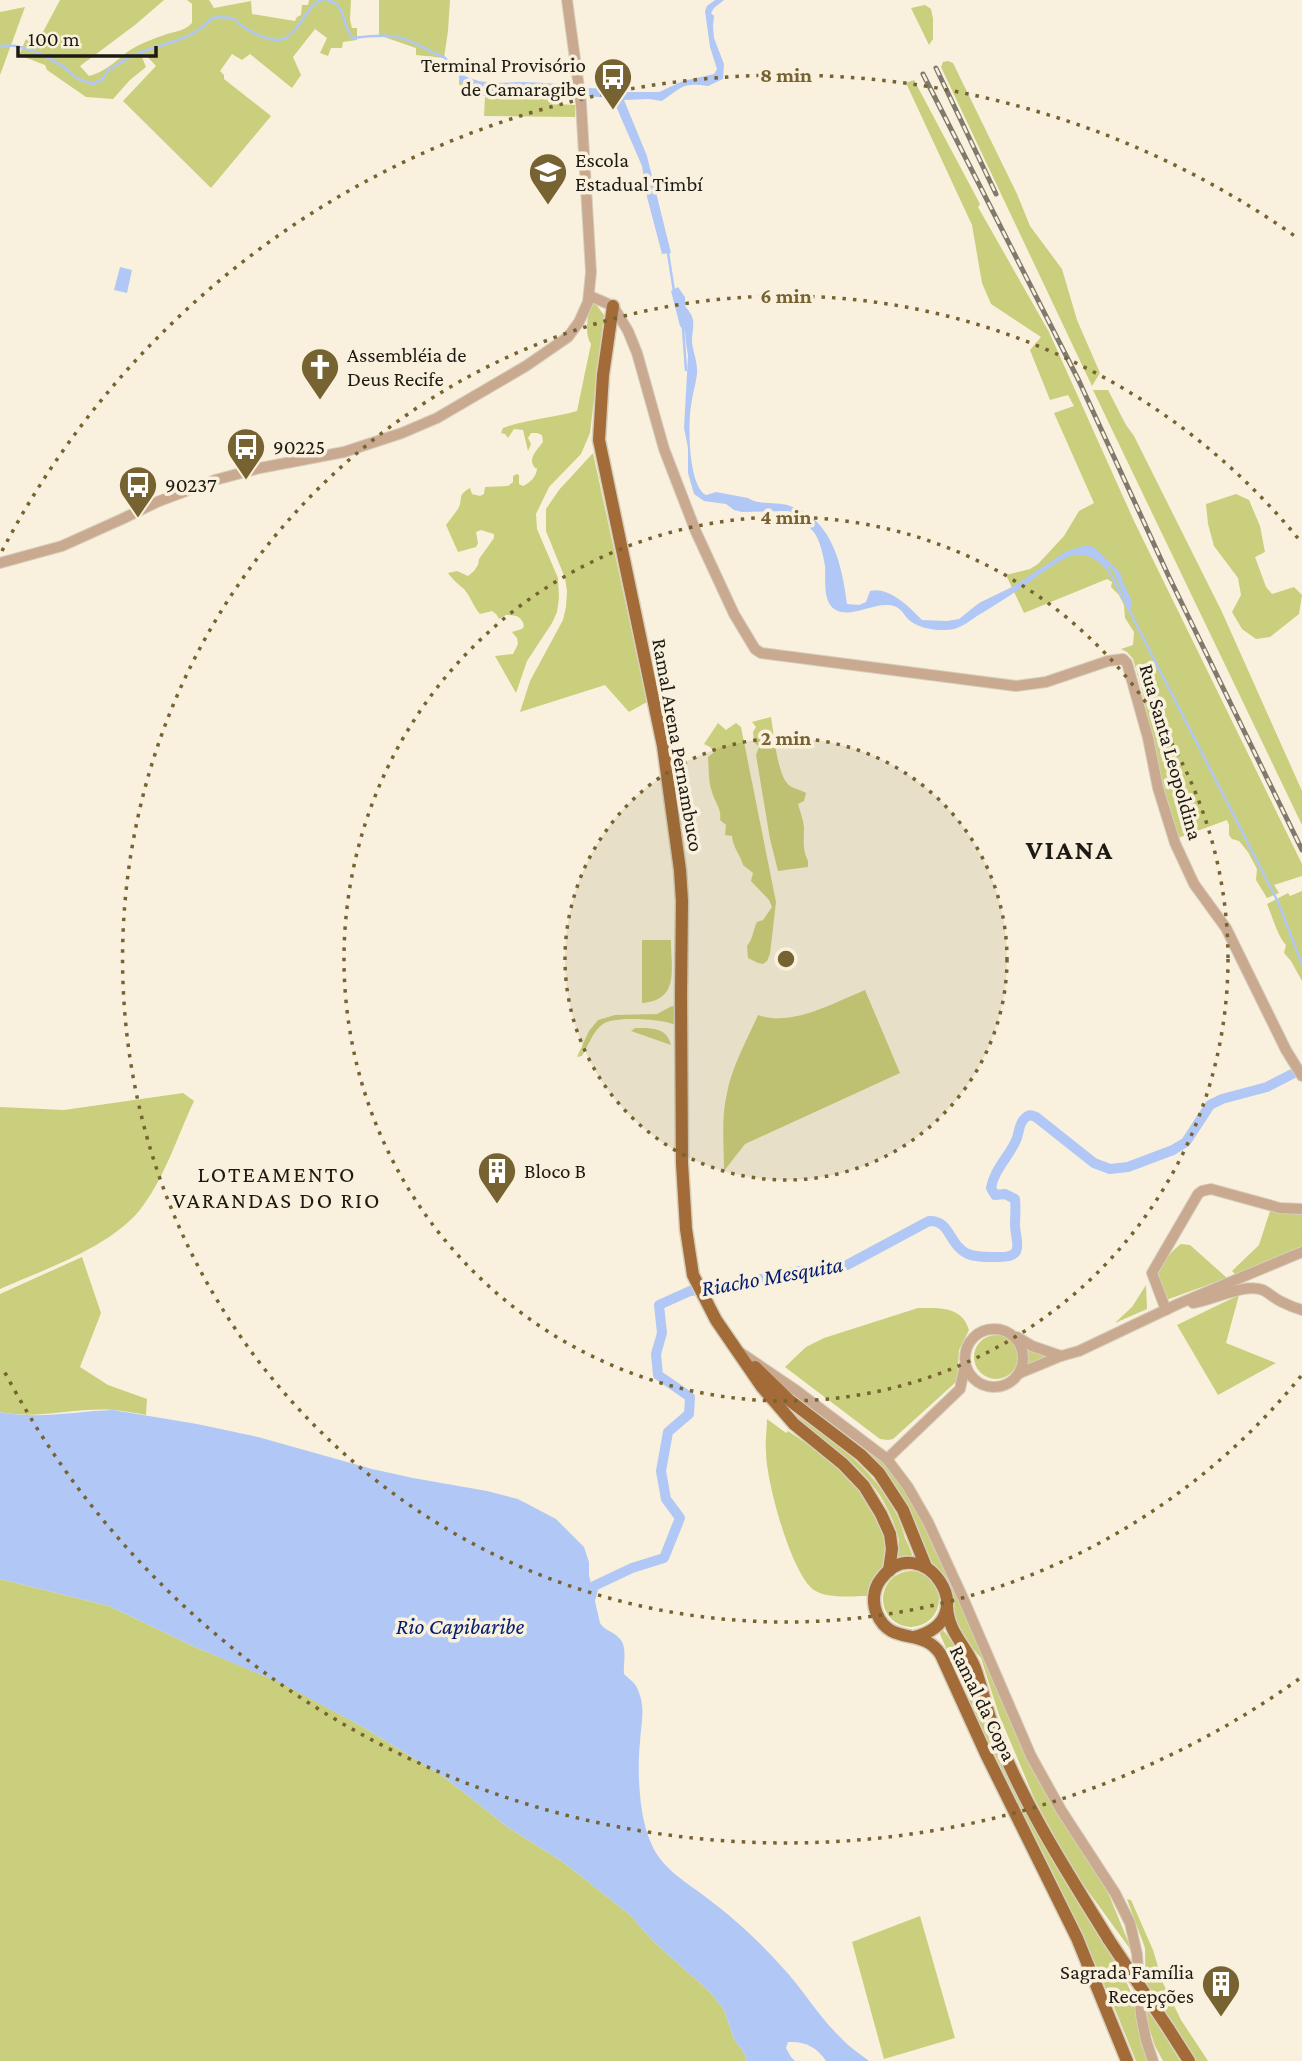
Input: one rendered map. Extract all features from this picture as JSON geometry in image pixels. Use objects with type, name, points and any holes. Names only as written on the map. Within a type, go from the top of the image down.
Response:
[{"type":"main road","name":"Ramal Arena Pernambuco","points":[[613,306],[603,375],[599,440],[663,746],[680,870],[682,1163],[688,1251],[693,1275],[704,1300],[738,1350]]},
{"type":"main road","points":[[738,1350],[861,1454],[879,1473],[903,1510],[926,1567]]},
{"type":"main road","name":"Ramal da Copa","points":[[738,1350],[762,1387],[794,1424],[844,1464],[864,1486],[881,1514],[890,1534],[892,1549],[889,1571],[876,1587],[874,1607],[878,1618],[893,1633],[933,1643],[941,1655],[986,1755],[1077,1938],[1127,2061]]},
{"type":"main road","points":[[889,1571],[907,1564],[926,1567],[948,1579],[947,1603],[939,1623],[932,1630],[914,1637]]},
{"type":"main road","name":"Ramal da Copa","points":[[947,1603],[949,1622],[974,1665],[996,1733],[1024,1796],[1050,1845],[1109,1940],[1189,2061]]},
{"type":"street","points":[[0,563],[62,546],[157,502],[215,480],[260,468],[344,452],[402,433],[437,418],[526,366],[568,337],[579,322],[590,296],[590,258],[581,103],[567,0]]},
{"type":"street","points":[[590,296],[613,306]]},
{"type":"street","name":"Rua Santa Leopoldina","points":[[613,306],[637,353],[664,449],[695,532],[734,614],[755,649],[761,653],[1016,686],[1046,682],[1108,660],[1123,659],[1137,695],[1158,788],[1175,843],[1194,884],[1226,928],[1302,1076]]},
{"type":"street","points":[[1166,1310],[1152,1273],[1202,1191],[1211,1189],[1280,1208],[1302,1209]]},
{"type":"street","points":[[1020,1373],[1079,1351],[1178,1304],[1302,1252]]},
{"type":"street","points":[[1257,1272],[1263,1290]]},
{"type":"street","points":[[1178,1304],[1217,1298],[1241,1290],[1263,1290],[1302,1310]]},
{"type":"street","points":[[887,1459],[960,1389],[967,1347],[971,1339],[979,1333],[997,1329],[1006,1331],[1032,1346],[1061,1356]]},
{"type":"street","points":[[960,1389],[995,1388],[1014,1381],[1024,1363],[1024,1353],[1014,1336]]},
{"type":"street","points":[[965,1366],[969,1375],[985,1387]]},
{"type":"street","name":"Ramal da Copa","points":[[793,1396],[887,1459],[908,1487],[928,1522],[948,1579],[1031,1756],[1061,1810],[1115,1893],[1130,1923],[1137,1954],[1141,2015],[1153,2061]]},
{"type":"green space","points":[[60,0],[164,0],[80,66],[89,76],[104,70],[140,45],[189,26],[192,23],[192,4],[187,0],[209,0],[214,8],[251,1],[252,14],[295,21],[301,15],[302,5],[308,5],[309,0],[351,0],[350,20],[352,28],[357,28],[357,40],[343,42],[342,48],[331,48],[328,56],[320,53],[327,38],[315,29],[293,57],[301,75],[292,88],[250,54],[242,60],[232,54],[220,71],[224,79],[271,116],[211,188],[123,101],[156,66],[145,54],[142,57],[146,67],[113,99],[86,97],[47,70],[45,65],[19,55],[26,39],[35,47]]},
{"type":"green space","points":[[379,0],[450,0],[444,58],[416,55],[416,48],[379,37]]},
{"type":"green space","points":[[925,5],[931,9],[933,19],[933,39],[929,45],[911,8]]},
{"type":"green space","points":[[25,7],[0,75],[0,12]]},
{"type":"green space","points":[[943,62],[953,63],[1030,226],[1062,269],[1077,320],[1100,373],[1092,386],[941,67]]},
{"type":"green space","points":[[459,79],[467,85],[493,90],[567,92],[574,95],[559,94],[558,104],[575,105],[575,117],[484,116],[485,96],[469,94],[459,84]]},
{"type":"green space","points":[[914,80],[980,204],[978,207],[1049,332],[1134,521],[1302,864],[1302,876],[1274,885],[1279,893],[1267,898],[1256,880],[1257,869],[1248,852],[1239,841],[1229,835],[1227,820],[1178,838],[1163,789],[1133,659],[1121,649],[1133,645],[1134,632],[1125,618],[1124,605],[1119,595],[1111,587],[1112,582],[1107,579],[1024,613],[1006,575],[1030,569],[1038,564],[1064,536],[1079,511],[1094,503],[1054,413],[1074,406],[1068,395],[1050,400],[1030,350],[1041,337],[991,304],[982,283],[972,225],[906,83]]},
{"type":"green space","points":[[592,299],[604,315],[590,433],[581,454],[549,487],[536,514],[537,529],[558,578],[557,612],[527,661],[516,693],[495,656],[513,654],[518,644],[512,632],[522,629],[522,620],[509,615],[499,619],[492,611],[480,614],[464,589],[448,573],[457,571],[468,576],[474,571],[494,534],[481,530],[476,532],[476,547],[458,552],[446,525],[458,509],[462,495],[470,488],[472,494],[480,496],[484,494],[485,487],[508,486],[517,474],[519,484],[523,486],[531,481],[537,471],[532,458],[543,442],[542,435],[531,433],[528,438],[531,444],[528,451],[523,430],[514,429],[508,438],[501,433],[503,428],[577,411],[591,344],[587,328]]},
{"type":"green space","points":[[1093,390],[1108,390],[1134,436],[1222,612],[1302,791],[1302,825]]},
{"type":"green space","points":[[593,453],[647,702],[629,712],[605,685],[520,712],[530,681],[563,620],[566,607],[565,578],[546,531],[546,509],[559,490]]},
{"type":"green space","points":[[1236,494],[1249,500],[1260,526],[1265,552],[1255,557],[1266,587],[1272,594],[1294,587],[1302,595],[1299,614],[1270,637],[1256,639],[1242,629],[1232,612],[1241,595],[1238,578],[1214,546],[1208,524],[1206,504]]},
{"type":"green space","points":[[771,717],[782,774],[790,786],[806,793],[804,801],[798,804],[804,824],[804,849],[808,867],[778,871],[770,839],[756,755],[759,747],[754,742],[753,732],[756,727],[752,722]]},
{"type":"green space","points":[[718,723],[726,730],[736,723],[741,727],[776,902],[770,954],[763,964],[748,958],[747,946],[757,922],[763,920],[772,907],[751,881],[753,873],[743,865],[732,836],[725,835],[726,825],[720,820],[709,779],[708,757],[714,752],[704,744]]},
{"type":"green space","points":[[1302,891],[1302,981],[1284,953],[1286,945],[1267,904],[1288,893],[1290,896]]},
{"type":"green space","points":[[642,940],[671,940],[672,972],[668,990],[663,996],[642,1003]]},
{"type":"green space","points":[[865,990],[900,1073],[745,1144],[724,1171],[723,1122],[729,1083],[758,1015],[771,1018],[798,1016]]},
{"type":"green space","points":[[675,1007],[673,1024],[637,1019],[603,1024],[582,1056],[577,1057],[589,1031],[598,1020],[615,1015],[657,1014]]},
{"type":"green space","points":[[635,1028],[662,1032],[671,1045],[631,1031]]},
{"type":"green space","points":[[183,1093],[194,1101],[163,1172],[139,1211],[126,1224],[93,1247],[0,1289],[0,1107],[64,1110]]},
{"type":"green space","points":[[1271,1208],[1302,1213],[1302,1246],[1236,1275],[1232,1271],[1259,1245]]},
{"type":"green space","points":[[1181,1244],[1190,1245],[1227,1278],[1166,1300],[1158,1278],[1160,1269]]},
{"type":"green space","points":[[82,1257],[101,1313],[80,1367],[108,1385],[147,1399],[146,1415],[118,1410],[28,1415],[0,1412],[0,1294]]},
{"type":"green space","points":[[1146,1285],[1147,1309],[1115,1323],[1132,1307]]},
{"type":"green space","points":[[1239,1295],[1226,1343],[1276,1363],[1218,1395],[1177,1325]]},
{"type":"green space","points":[[918,1308],[955,1312],[966,1322],[969,1330],[959,1350],[957,1381],[893,1439],[880,1439],[785,1367],[806,1347],[824,1338]]},
{"type":"green space","points":[[996,1335],[1011,1342],[1018,1357],[1011,1372],[996,1379],[981,1372],[974,1357],[981,1342]]},
{"type":"green space","points":[[1021,1344],[1058,1356],[1022,1371],[1024,1352]]},
{"type":"green space","points":[[797,1398],[876,1454],[900,1483],[927,1526],[993,1676],[1102,1878],[1137,1963],[1128,1946],[1072,1869],[1035,1800],[999,1715],[981,1658],[961,1635],[951,1614],[953,1595],[942,1572],[929,1565],[899,1494],[859,1444],[802,1405]]},
{"type":"green space","points":[[782,1406],[848,1454],[876,1482],[898,1517],[913,1558],[897,1558],[897,1532],[884,1502],[872,1485],[845,1457]]},
{"type":"green space","points":[[767,1419],[827,1458],[849,1478],[868,1501],[881,1526],[886,1557],[868,1596],[826,1595],[814,1590],[805,1581],[781,1526],[770,1483],[766,1444]]},
{"type":"green space","points":[[911,1571],[922,1573],[931,1579],[937,1588],[937,1610],[931,1619],[922,1625],[911,1627],[900,1625],[891,1619],[885,1610],[883,1599],[885,1588],[891,1579],[900,1573]]},
{"type":"green space","points":[[0,1579],[109,1606],[195,1647],[284,1684],[363,1727],[444,1777],[509,1828],[563,1862],[629,1914],[654,1942],[711,1993],[724,2010],[734,2039],[747,2061],[0,2061]]},
{"type":"green space","points":[[942,1629],[962,1653],[973,1673],[987,1730],[1049,1851],[1075,1898],[1118,1964],[1136,2003],[1148,2061],[1136,2061],[1053,1873],[971,1706],[940,1634]]},
{"type":"green space","points":[[1127,1899],[1131,1900],[1153,1950],[1163,1983],[1181,2020],[1208,2061],[1195,2061],[1171,2019],[1162,2019],[1158,2025],[1180,2061],[1163,2061],[1155,2046],[1146,2018],[1145,1948]]},
{"type":"green space","points":[[920,1916],[955,2038],[884,2059],[852,1942]]},
{"type":"water","points":[[715,0],[724,0],[711,13],[714,16],[714,38],[724,64],[723,79],[708,86],[683,87],[662,101],[624,100],[647,156],[671,253],[662,254],[642,166],[615,104],[608,98],[589,96],[588,88],[611,89],[615,92],[659,92],[683,81],[714,74],[717,69],[710,47],[705,11]]},
{"type":"water","points":[[459,73],[474,80],[488,82],[569,84],[572,81],[574,95],[548,91],[471,88],[460,81]]},
{"type":"water","points":[[120,267],[132,270],[127,293],[114,290]]},
{"type":"water","points":[[678,287],[685,297],[685,306],[693,320],[692,342],[697,374],[691,406],[690,440],[693,467],[700,489],[706,495],[716,492],[785,505],[805,512],[826,533],[833,546],[842,574],[847,604],[859,605],[866,602],[870,591],[877,590],[898,599],[922,620],[959,619],[979,603],[1012,587],[1067,551],[1087,545],[1095,548],[1120,572],[1132,601],[1130,611],[1113,570],[1089,556],[1080,555],[1059,562],[966,624],[954,629],[936,630],[917,625],[895,606],[881,605],[854,612],[836,610],[827,596],[821,547],[809,527],[788,511],[742,512],[726,504],[704,501],[694,494],[688,473],[688,448],[684,428],[688,356],[685,332],[680,326],[671,291]]},
{"type":"water","name":"Rio Capibaribe","points":[[113,1410],[258,1437],[372,1469],[487,1491],[518,1499],[556,1519],[584,1547],[600,1623],[622,1641],[624,1674],[636,1685],[640,1697],[640,1794],[647,1832],[656,1852],[675,1874],[756,1939],[790,1975],[832,2029],[869,2061],[826,2061],[810,2046],[788,2042],[786,2048],[795,2061],[747,2061],[734,2039],[724,2010],[711,1993],[654,1942],[629,1914],[563,1862],[509,1828],[444,1777],[363,1727],[283,1684],[195,1647],[109,1606],[0,1579],[0,1412],[42,1415]]},
{"type":"waterway","points":[[0,47],[18,47],[41,54],[76,78],[92,84],[103,79],[108,70],[129,58],[185,37],[212,18],[231,18],[262,37],[283,39],[289,36],[311,8],[322,0]]},
{"type":"waterway","points":[[327,0],[338,6],[353,38],[395,36],[404,39],[444,57],[459,74]]},
{"type":"waterway","points":[[668,253],[674,291]]},
{"type":"waterway","points":[[683,328],[686,370]]},
{"type":"waterway","points":[[1102,563],[1109,571],[1278,902],[1302,964]]},
{"type":"waterway","name":"Riacho Mesquita","points":[[590,1600],[594,1586],[632,1568],[664,1558],[680,1518],[666,1499],[661,1471],[668,1432],[689,1414],[690,1397],[658,1375],[656,1354],[662,1333],[659,1305],[690,1291],[847,1265],[929,1221],[942,1224],[961,1250],[968,1254],[984,1257],[1008,1256],[1013,1254],[1017,1247],[1015,1199],[1005,1194],[995,1195],[991,1188],[995,1175],[1014,1145],[1022,1122],[1028,1116],[1036,1117],[1094,1163],[1110,1169],[1128,1167],[1173,1150],[1186,1142],[1210,1105],[1222,1099],[1267,1087],[1302,1069]]},
{"type":"railway","points":[[936,68],[996,194]]},
{"type":"railway","points":[[923,74],[1079,381],[1170,579],[1302,850]]},
{"type":"place","name":"Terminal Provisório de Camaragibe","points":[[613,111]]},
{"type":"place","name":"Escola Estadual Timbí","points":[[548,206]]},
{"type":"place","name":"Assembléia de Deus Recife","points":[[320,401]]},
{"type":"place","name":"90225","points":[[246,481]]},
{"type":"place","name":"90237","points":[[138,519]]},
{"type":"place","name":"Bloco B","points":[[497,1205]]},
{"type":"place","name":"Sagrada Família Recepções","points":[[1221,2018]]},
{"type":"district","name":"VIANA","points":[[1070,849]]},
{"type":"district","name":"LOTEAMENTO VARANDAS DO RIO","points":[[277,1187]]}]
